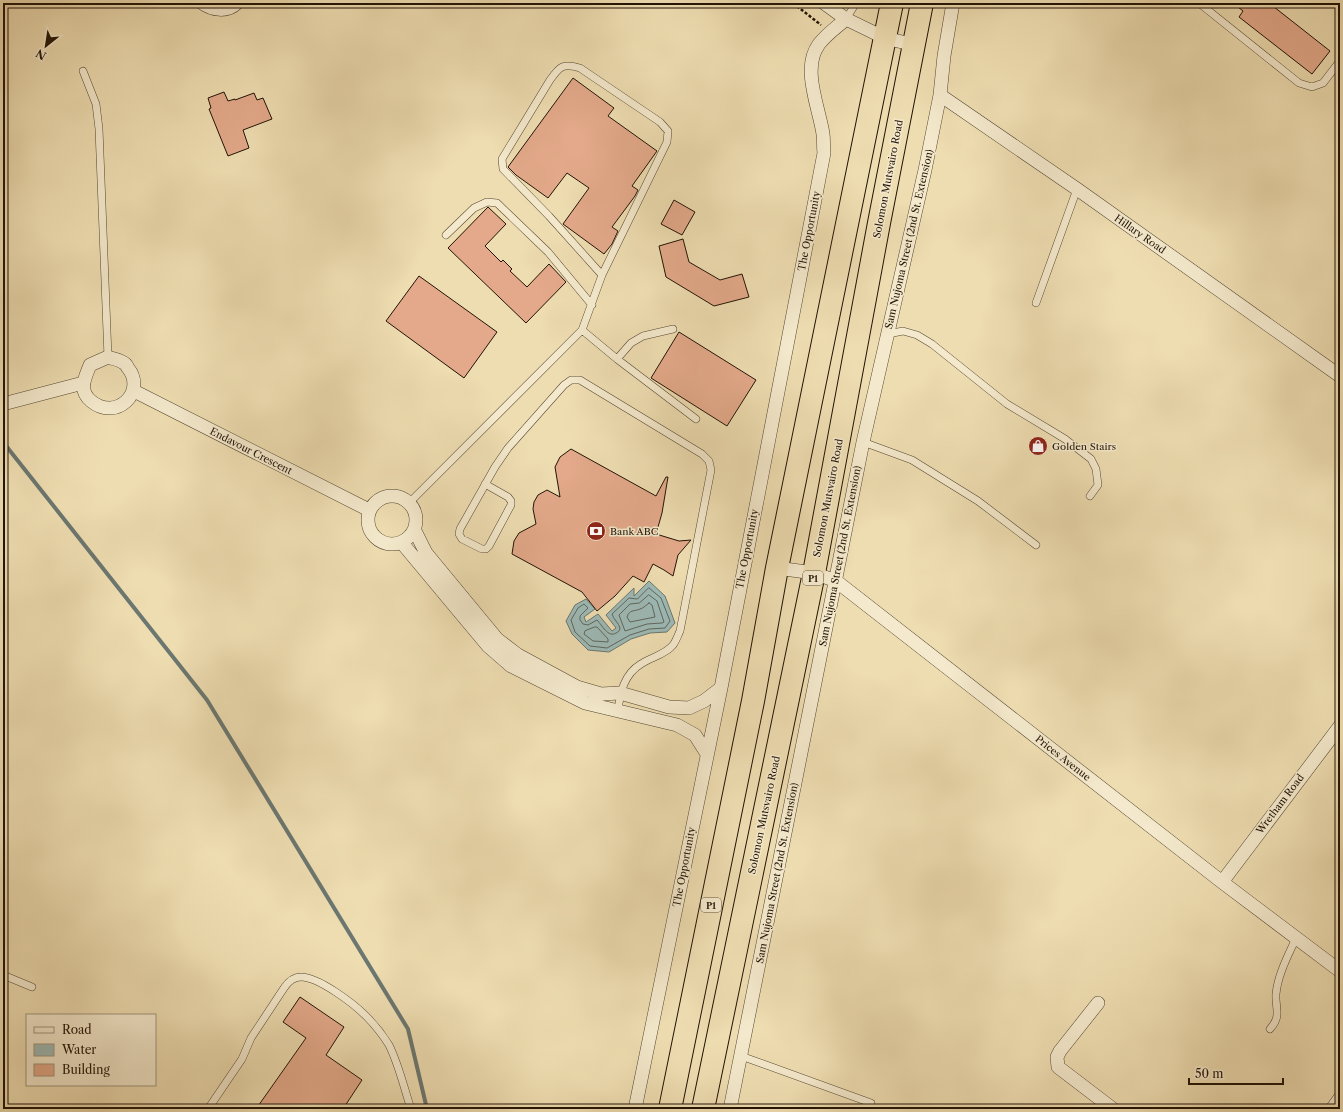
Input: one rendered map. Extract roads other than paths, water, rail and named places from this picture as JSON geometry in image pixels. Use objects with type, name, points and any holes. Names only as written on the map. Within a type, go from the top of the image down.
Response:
[{"type":"highway","name":"P1","points":[[670,1109],[753,701],[777,568],[892,3]]},
{"type":"highway","name":"Solomon Mutsvairo Road","points":[[703,1109],[814,573],[879,223],[922,3]]},
{"type":"street","points":[[202,3],[213,9],[224,10],[237,3]]},
{"type":"street","points":[[824,3],[846,19],[885,38],[915,44]]},
{"type":"street","name":"Sam Nujoma Street (2nd St. Extension)","points":[[730,1109],[863,442],[925,170],[940,94],[944,56],[953,3]]},
{"type":"street","name":"The Opportunity","points":[[635,1109],[707,754],[824,153],[823,135],[811,76],[811,60],[818,45],[830,32],[846,19]]},
{"type":"street","name":"Hillary Road","points":[[940,94],[1077,189],[1340,376]]},
{"type":"street","points":[[108,357],[123,362],[134,375],[134,391],[126,403],[112,409],[98,407],[87,397],[83,383],[90,365],[108,357]]},
{"type":"street","points":[[3,404],[83,383]]},
{"type":"street","name":"Endavour Crescent","points":[[134,391],[369,510]]},
{"type":"street","points":[[415,531],[402,543],[388,544],[374,538],[367,525],[369,510],[380,498],[395,495],[410,502],[417,516],[415,531],[426,553],[497,639],[518,655],[577,687],[601,694],[620,693],[669,707],[689,708],[704,701],[720,688]]},
{"type":"street","points":[[402,543],[488,646],[511,666],[585,703],[677,725],[695,735],[707,754]]},
{"type":"street","name":"Prices Avenue","points":[[777,568],[814,573],[836,581],[1222,882],[1340,971]]},
{"type":"street","name":"Wretham Road","points":[[1222,882],[1340,726]]},
{"type":"street","points":[[1098,1003],[1060,1051],[1057,1058],[1058,1067],[1113,1109]]},
{"type":"street","points":[[1332,1109],[1340,1098]]},
{"type":"lane","name":"The Opportunity","points":[[846,19],[856,3]]},
{"type":"lane","points":[[1199,3],[1299,82],[1312,87],[1323,83],[1340,60]]},
{"type":"lane","points":[[410,502],[582,330],[602,275],[667,142],[668,131],[660,122],[580,68],[569,64],[559,68],[550,80],[502,159],[502,169],[548,216],[602,275]]},
{"type":"lane","points":[[82,71],[96,104],[99,130],[108,357]]},
{"type":"lane","points":[[1036,303],[1077,189]]},
{"type":"lane","points":[[446,235],[474,208],[487,202],[497,203],[548,252],[592,305]]},
{"type":"lane","points":[[582,330],[617,359],[696,419]]},
{"type":"lane","points":[[617,359],[631,343],[644,336],[673,330]]},
{"type":"lane","points":[[888,334],[903,330],[917,335],[932,344],[1007,404],[1065,439],[1091,459],[1096,469],[1098,485],[1090,496]]},
{"type":"lane","points":[[485,484],[508,497],[511,501],[511,505],[489,546],[486,549],[482,549],[462,538],[459,534],[460,529],[485,484],[495,467],[508,448],[564,385],[571,380],[580,380],[702,454],[709,461],[711,470],[680,631],[673,645],[657,657],[641,664],[629,675],[620,693],[618,710]]},
{"type":"lane","points":[[863,442],[912,460],[978,500],[1036,545]]},
{"type":"lane","points":[[1270,1029],[1274,1025],[1278,1011],[1276,1002],[1278,980],[1296,938]]},
{"type":"lane","points":[[3,974],[32,987]]},
{"type":"lane","points":[[208,1109],[242,1059],[250,1038],[284,988],[290,980],[300,977],[313,979],[334,991],[366,1016],[388,1044],[395,1058],[411,1109]]},
{"type":"lane","points":[[741,1056],[871,1102]]},
{"type":"water","points":[[649,581],[665,596],[675,623],[667,632],[650,633],[631,639],[609,652],[588,650],[572,634],[566,621],[575,605],[586,599],[595,609],[584,617],[586,622],[598,614],[612,631],[616,628],[606,615],[634,588],[634,596]]},
{"type":"waterway","points":[[3,442],[207,700],[408,1029],[427,1109]]},
{"type":"place","name":"Golden Stairs","points":[[1038,446]]},
{"type":"place","name":"Bank ABC","points":[[596,531]]}]
